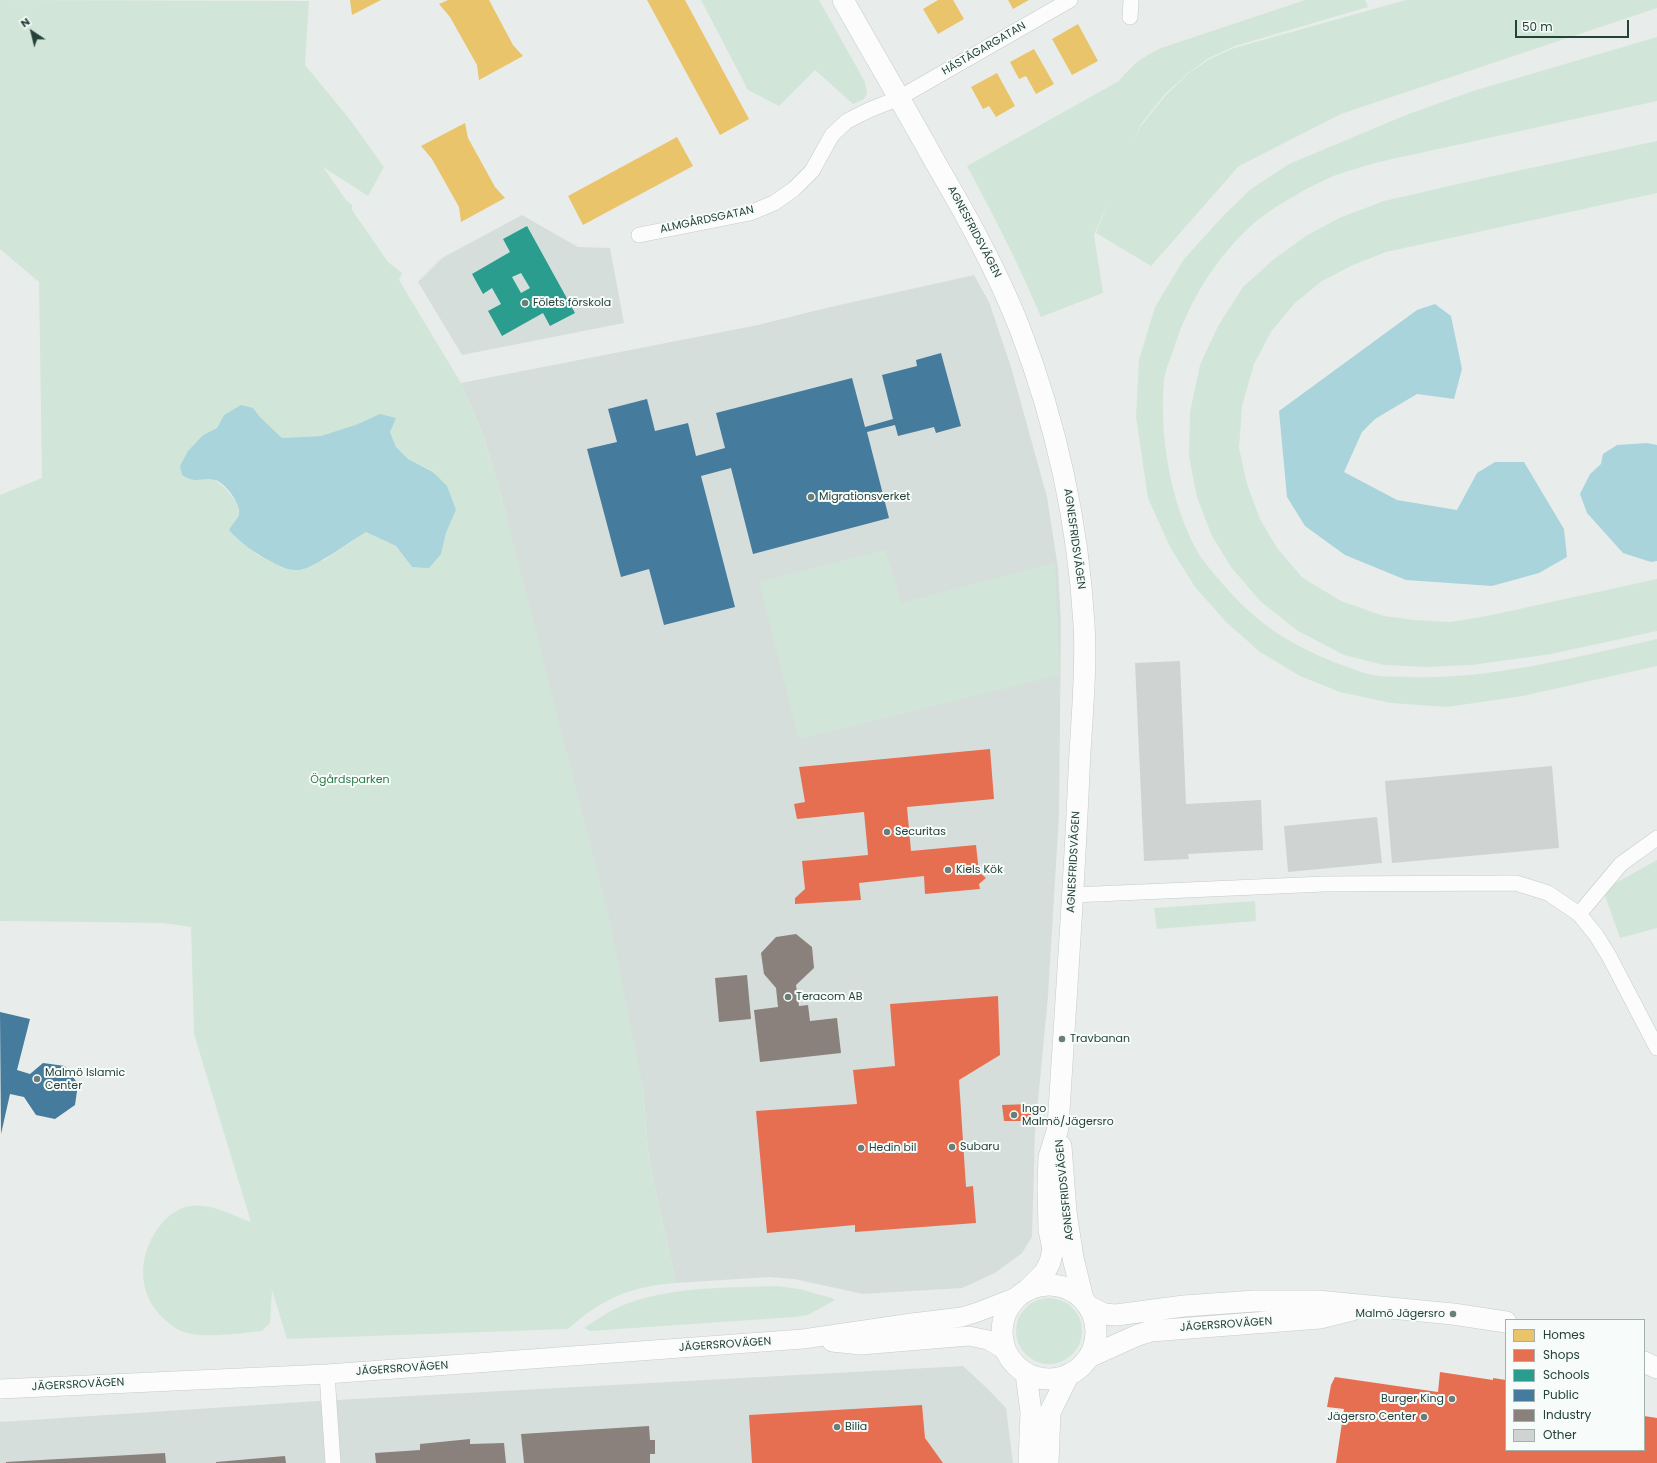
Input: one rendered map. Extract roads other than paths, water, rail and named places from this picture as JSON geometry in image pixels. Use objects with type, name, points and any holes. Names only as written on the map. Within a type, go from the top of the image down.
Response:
[{"type":"main road","name":"AGNESFRIDSVÄGEN","points":[[843,0],[972,225],[1000,281],[1034,368],[1057,445],[1067,487],[1079,565],[1084,627],[1083,689],[1073,895],[1058,1128],[1049,1157],[1049,1230],[1053,1249],[1050,1262],[1045,1272],[1023,1293]]},
{"type":"main road","name":"AGNESFRIDSVÄGEN","points":[[1058,1128],[1063,1154],[1066,1212],[1073,1258],[1085,1303]]},
{"type":"main road","points":[[1050,1285],[1062,1287],[1073,1292],[1085,1303],[1094,1318],[1096,1331],[1094,1345],[1089,1357],[1083,1364],[1069,1374],[1052,1379],[1035,1377],[1026,1374],[1010,1359],[1002,1340],[1003,1320],[1009,1307],[1023,1293],[1038,1286],[1050,1285]]},
{"type":"main road","name":"JÄGERSROVÄGEN","points":[[1085,1303],[1104,1314],[1116,1315],[1184,1306],[1255,1301],[1316,1301],[1367,1307]]},
{"type":"main road","name":"JÄGERSROVÄGEN","points":[[1089,1357],[1138,1335],[1151,1331],[1320,1318],[1367,1307],[1380,1306],[1402,1308],[1505,1322]]},
{"type":"main road","points":[[1645,1362],[1657,1368]]},
{"type":"main road","points":[[1026,1374],[1032,1412],[1029,1463]]},
{"type":"main road","points":[[1048,1463],[1050,1412],[1069,1374]]},
{"type":"street","name":"HÄSTÄGARGATAN","points":[[899,98],[1070,0]]},
{"type":"street","points":[[1130,16],[1131,0]]},
{"type":"street","name":"ALMGÅRDSGATAN","points":[[639,235],[750,213],[774,204],[794,189],[812,171],[832,135],[847,121],[899,98]]},
{"type":"street","points":[[1579,914],[1621,864],[1657,838]]},
{"type":"street","points":[[1073,895],[1324,884],[1516,883],[1548,893],[1579,914],[1596,935],[1609,956],[1657,1048]]},
{"type":"street","name":"JÄGERSROVÄGEN","points":[[0,1388],[327,1374],[803,1340],[912,1322],[962,1317],[978,1312],[1023,1293]]},
{"type":"street","name":"JÄGERSROVÄGEN","points":[[803,1340],[861,1345],[969,1336],[988,1340],[1005,1350]]},
{"type":"street","points":[[327,1374],[333,1463]]},
{"type":"water","points":[[1435,304],[1451,316],[1462,369],[1454,399],[1417,394],[1375,419],[1362,432],[1344,472],[1397,500],[1457,510],[1477,473],[1495,462],[1524,462],[1564,529],[1567,557],[1539,573],[1492,586],[1406,580],[1345,555],[1305,526],[1287,497],[1279,411],[1417,310]]},
{"type":"water","points":[[241,405],[253,408],[260,417],[282,438],[321,436],[358,424],[380,414],[396,418],[390,432],[396,447],[408,459],[433,472],[447,486],[456,510],[446,533],[441,554],[429,568],[412,567],[396,546],[366,532],[312,566],[297,570],[278,565],[247,547],[229,530],[239,514],[239,509],[235,499],[227,489],[215,480],[196,480],[187,478],[182,475],[180,466],[188,451],[203,435],[217,428],[224,415]]},
{"type":"water","points":[[1647,443],[1657,445],[1657,561],[1651,562],[1623,553],[1587,513],[1580,494],[1590,474],[1601,464],[1603,454],[1617,445]]},
{"type":"place","name":"Fölets förskola","points":[[525,303]]},
{"type":"place","name":"Migrationsverket","points":[[811,497]]},
{"type":"place","name":"Securitas","points":[[887,832]]},
{"type":"place","name":"Kiels Kök","points":[[948,870]]},
{"type":"place","name":"Teracom AB","points":[[788,997]]},
{"type":"place","name":"Travbanan","points":[[1062,1039]]},
{"type":"place","name":"Malmö Islamic Center","points":[[37,1079]]},
{"type":"place","name":"Ingo Malmö/Jägersro","points":[[1014,1115]]},
{"type":"place","name":"Subaru","points":[[952,1147]]},
{"type":"place","name":"Hedin bil","points":[[861,1148]]},
{"type":"place","name":"Malmö Jägersro","points":[[1453,1314]]},
{"type":"place","name":"Burger King","points":[[1452,1399]]},
{"type":"place","name":"Jägersro Center","points":[[1424,1417]]},
{"type":"place","name":"Bilia","points":[[837,1427]]},
{"type":"park label","name":"Ögårdsparken","points":[[350,780]]}]
